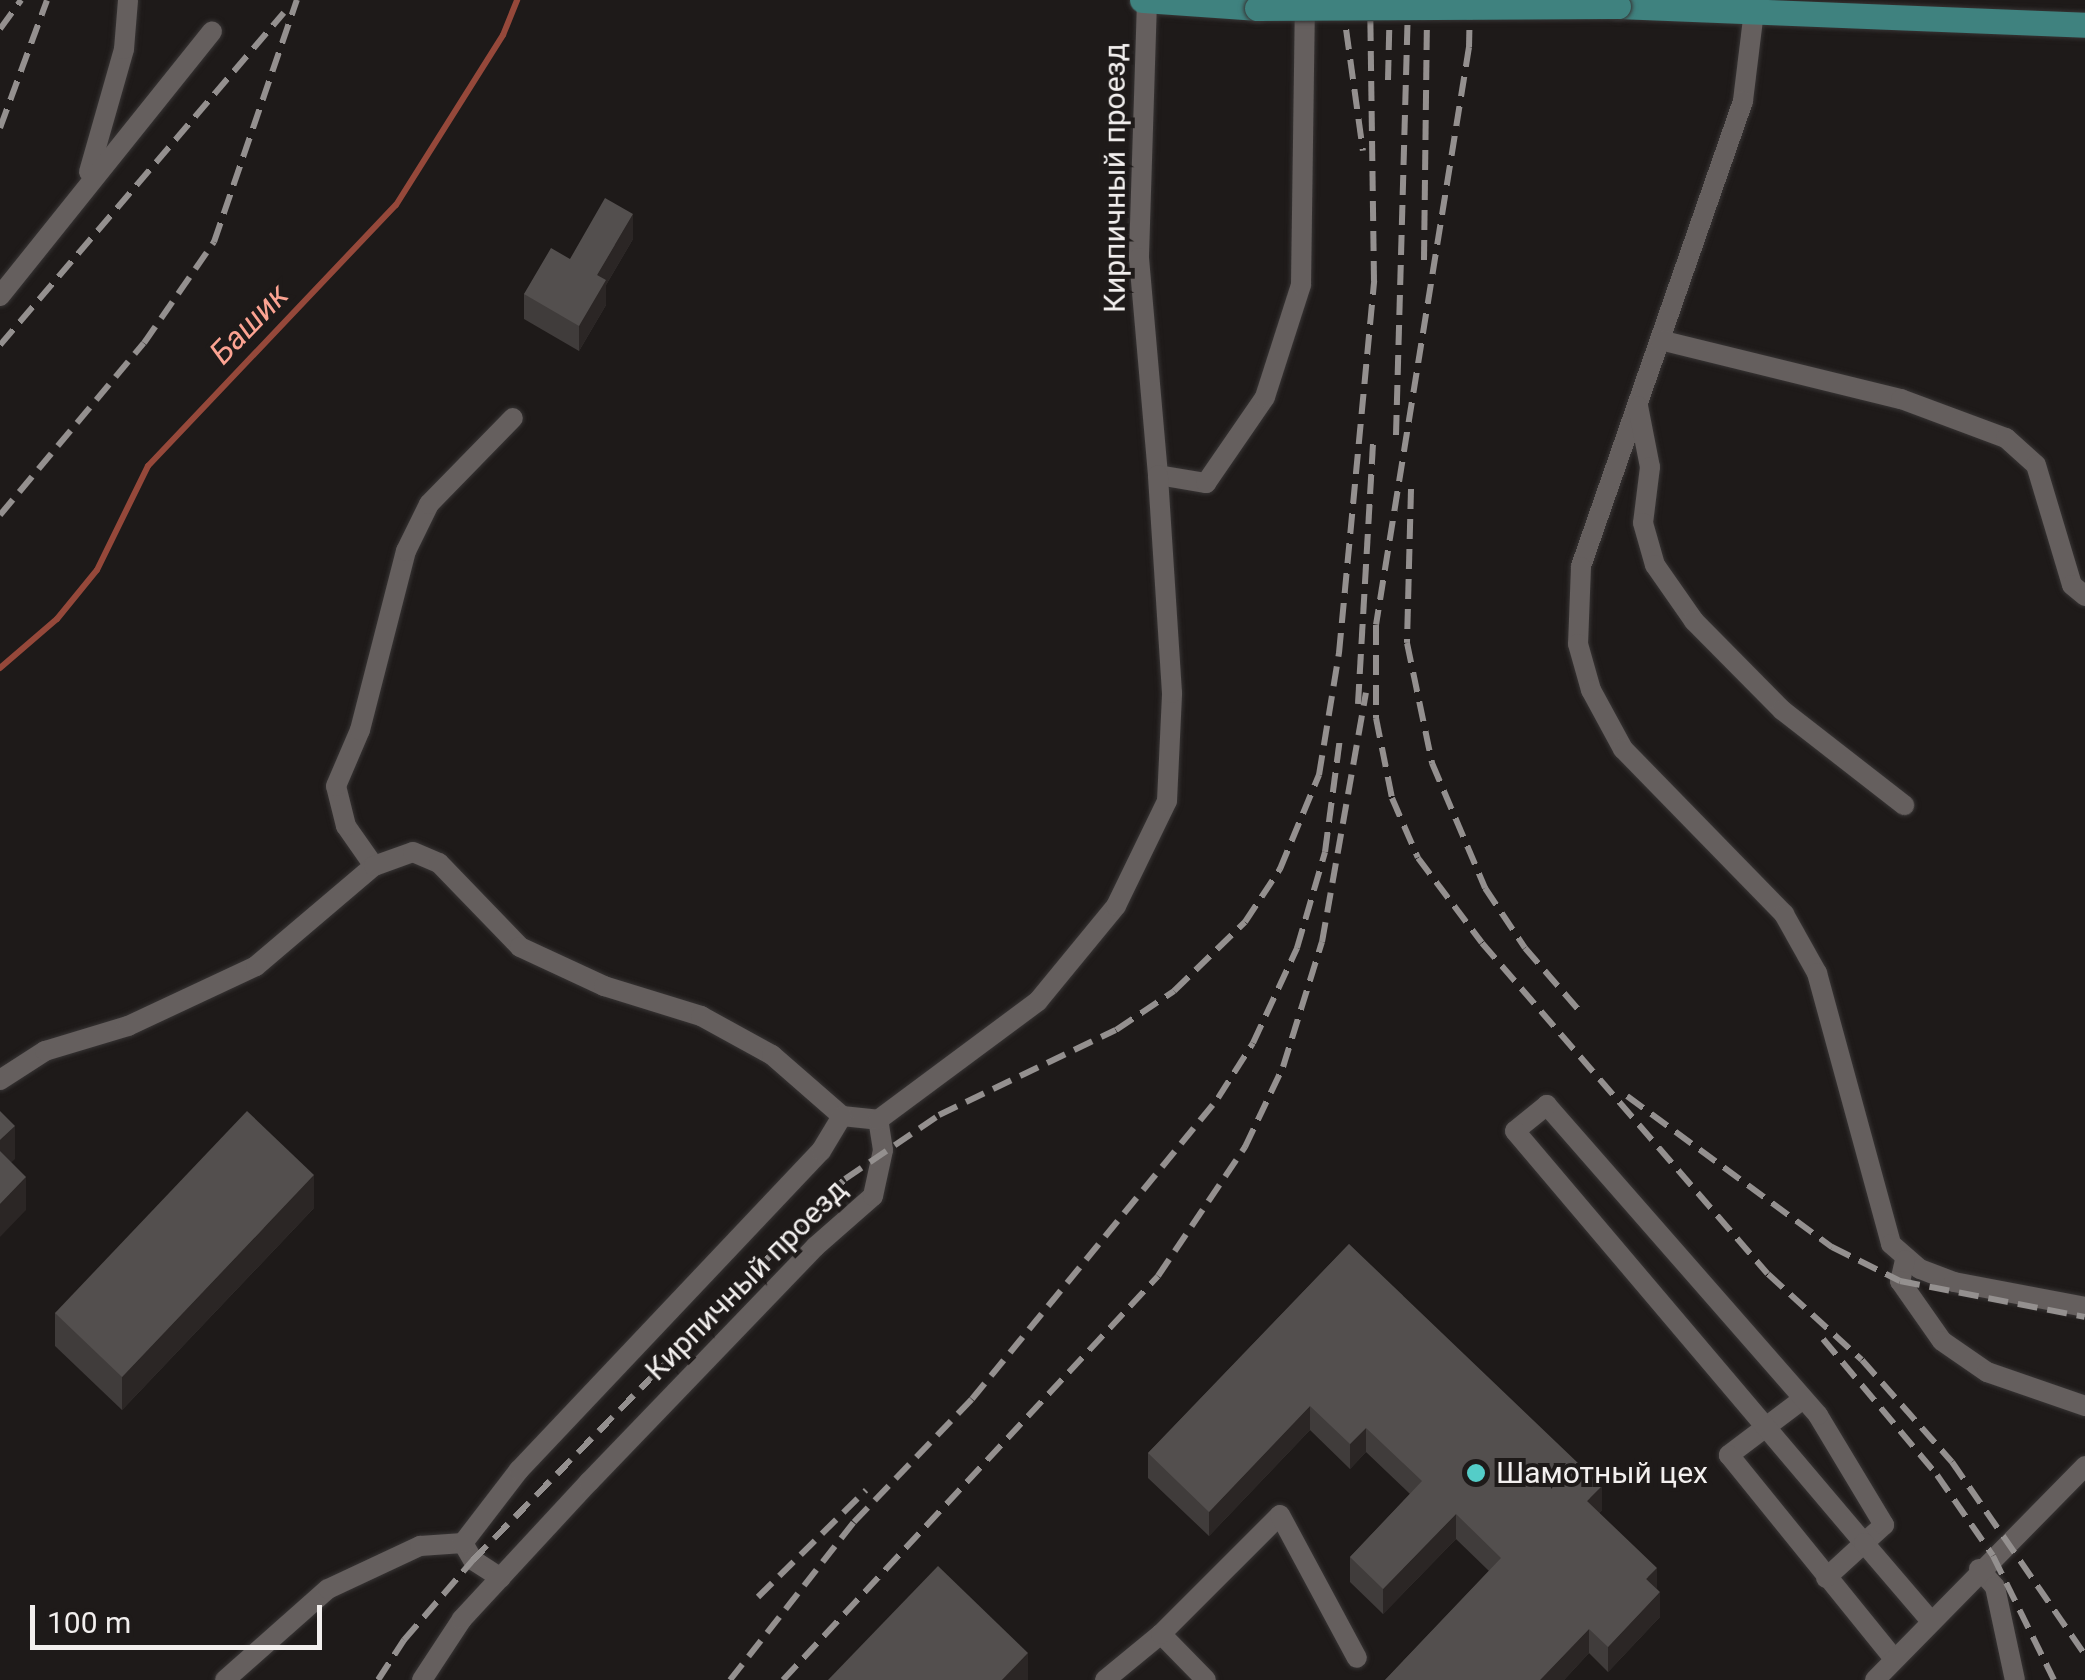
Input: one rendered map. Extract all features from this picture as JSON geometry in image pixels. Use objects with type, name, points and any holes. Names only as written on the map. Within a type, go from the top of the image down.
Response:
[{"type":"main road","points":[[1144,0],[1257,8],[1618,6],[2085,25]]},
{"type":"street","points":[[74,204],[101,147],[124,49],[128,0]]},
{"type":"street","name":"Кирпичный проезд","points":[[422,1680],[462,1619],[815,1247],[873,1196],[883,1150],[878,1120],[1038,1001],[1116,906],[1167,801],[1172,693],[1139,258],[1144,0]]},
{"type":"street","points":[[1158,475],[1206,484],[1265,396],[1301,285],[1305,0]]},
{"type":"street","points":[[1754,12],[1742,101],[1581,567],[1578,644],[1592,690],[1624,749],[1784,914],[1817,974],[1891,1244],[1905,1260],[1954,1282],[2085,1307]]},
{"type":"street","points":[[0,296],[212,31]]},
{"type":"street","points":[[1660,340],[1901,399],[2006,438],[2036,465],[2072,585],[2085,596]]},
{"type":"street","points":[[1638,404],[1650,467],[1644,523],[1656,565],[1694,621],[1782,710],[1904,805]]},
{"type":"street","points":[[374,866],[346,826],[336,786],[360,730],[406,550],[429,504],[513,418]]},
{"type":"street","points":[[0,1080],[45,1051],[128,1026],[256,966],[374,866],[413,852],[439,864],[520,946],[604,986],[701,1016],[772,1055],[842,1116],[878,1120]]},
{"type":"street","points":[[1826,1578],[1864,1544],[1884,1525],[1803,1398],[1548,1105],[1515,1131],[1864,1544],[1930,1620]]},
{"type":"street","points":[[224,1680],[328,1588],[420,1546],[464,1543],[519,1470],[821,1151],[842,1116]]},
{"type":"street","points":[[1905,1260],[1900,1280],[1942,1341],[1986,1372],[2085,1406]]},
{"type":"street","points":[[1803,1398],[1730,1456],[1894,1659]]},
{"type":"street","points":[[1875,1680],[1979,1568],[2085,1466]]},
{"type":"street","points":[[1104,1680],[1161,1634],[1280,1515],[1358,1658]]},
{"type":"street","points":[[464,1543],[473,1560],[501,1578]]},
{"type":"street","points":[[1979,1568],[1995,1587],[2015,1680]]},
{"type":"street","points":[[1161,1634],[1206,1680]]},
{"type":"building","points":[[605,198],[633,214],[597,275],[606,280],[579,326],[524,294],[551,248],[570,259]]},
{"type":"building","points":[[0,1111],[15,1126],[0,1140]]},
{"type":"building","points":[[247,1111],[314,1175],[122,1377],[55,1313]]},
{"type":"building","points":[[0,1151],[26,1177],[0,1204]]},
{"type":"building","name":"Шамотный цех","points":[[1349,1244],[1602,1486],[1587,1501],[1657,1568],[1646,1579],[1660,1592],[1608,1647],[1589,1629],[1540,1680],[1385,1680],[1501,1558],[1456,1514],[1383,1589],[1350,1557],[1422,1481],[1366,1428],[1350,1444],[1310,1406],[1209,1512],[1148,1453]]},
{"type":"building","points":[[938,1566],[1028,1653],[1002,1680],[828,1680]]},
{"type":"waterway","name":"Башик","points":[[0,668],[57,619],[97,570],[148,466],[396,205],[503,35],[517,0]]},
{"type":"railway","points":[[0,29],[21,0]]},
{"type":"railway","points":[[0,128],[47,0]]},
{"type":"railway","points":[[0,515],[144,343],[214,242],[297,0]]},
{"type":"railway","points":[[1342,0],[1363,151]]},
{"type":"railway","points":[[378,1680],[404,1640],[473,1560],[845,1179],[939,1115],[1116,1030],[1174,991],[1245,922],[1280,869],[1319,775],[1339,653],[1374,281],[1370,0]]},
{"type":"railway","points":[[1388,80],[1390,0]]},
{"type":"railway","points":[[1396,435],[1408,0]]},
{"type":"railway","points":[[1424,260],[1427,0]]},
{"type":"railway","points":[[1470,0],[1469,47],[1376,625],[1376,718],[1392,798],[1418,858],[1482,943],[1768,1274],[1862,1360],[1952,1462],[2085,1655]]},
{"type":"railway","points":[[0,345],[284,13]]},
{"type":"railway","points":[[1358,704],[1373,440]]},
{"type":"railway","points":[[1411,489],[1407,643],[1432,763],[1485,888],[1525,948],[1583,1015]]},
{"type":"railway","points":[[783,1680],[1158,1276],[1245,1147],[1283,1067],[1322,942],[1366,693]]},
{"type":"railway","points":[[730,1680],[854,1522],[972,1399],[1218,1098],[1253,1043],[1297,948],[1325,852],[1340,738]]},
{"type":"railway","points":[[1627,1096],[1832,1247],[1900,1281],[2085,1317]]},
{"type":"railway","points":[[1823,1339],[1937,1475],[1993,1556],[2054,1680]]},
{"type":"railway","points":[[758,1597],[866,1490]]},
{"type":"place","name":"Шамотный цех","points":[[1476,1473]]}]
